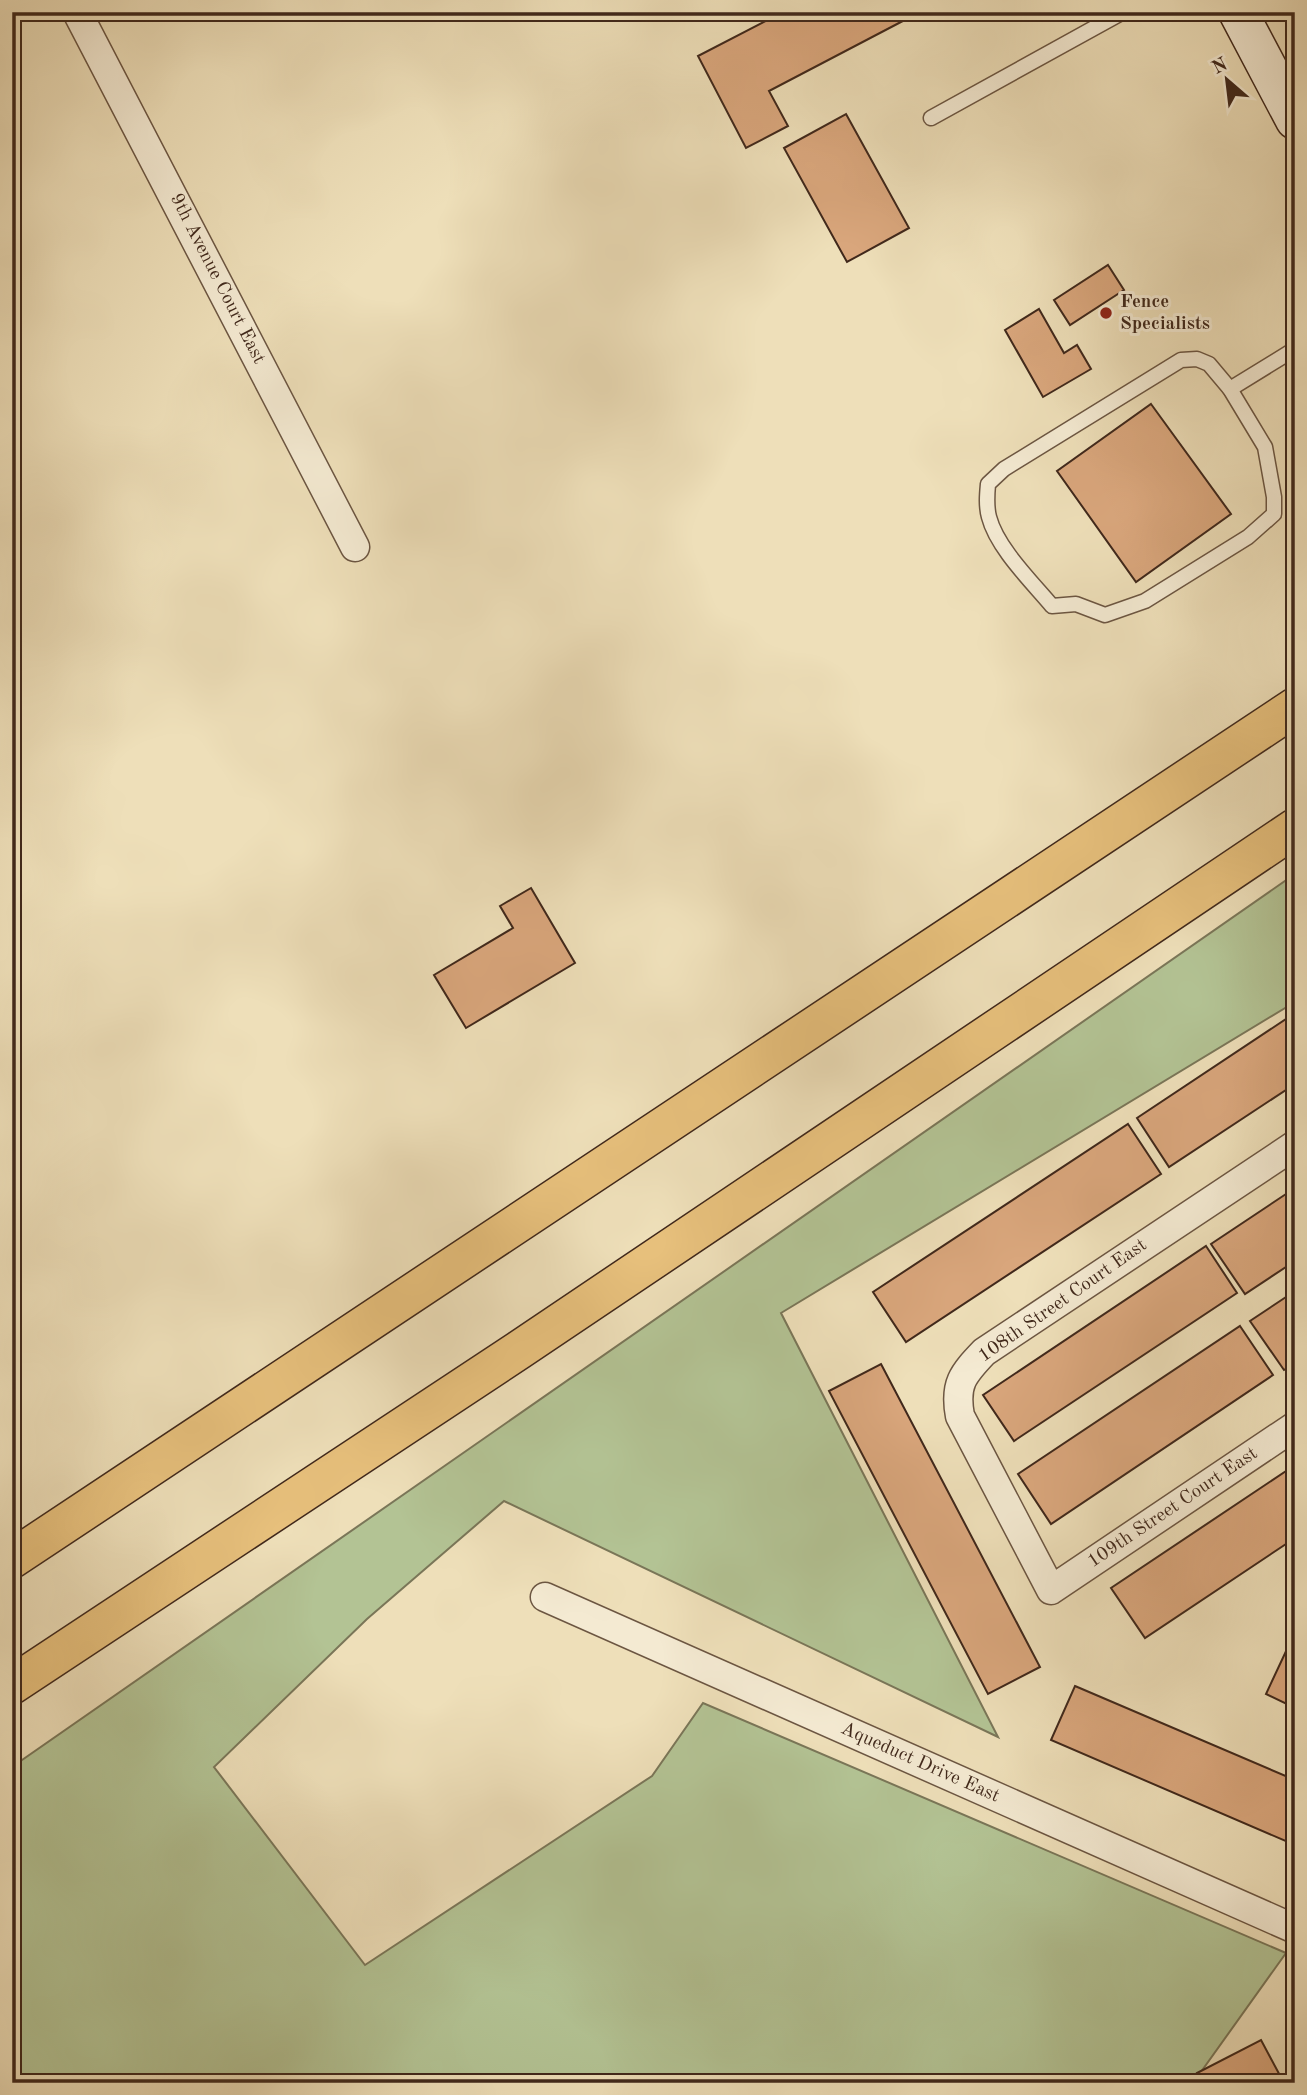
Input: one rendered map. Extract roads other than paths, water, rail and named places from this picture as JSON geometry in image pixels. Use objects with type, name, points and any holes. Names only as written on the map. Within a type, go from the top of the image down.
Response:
[{"type":"highway","points":[[12,1559],[1295,707]]},
{"type":"highway","points":[[12,1685],[519,1350],[1295,828]]},
{"type":"street","name":"9th Avenue Court East","points":[[77,12],[355,547]]},
{"type":"street","points":[[1238,12],[1295,120]]},
{"type":"street","name":"108th Street Court East","points":[[1051,1590],[960,1416],[958,1386],[966,1370],[984,1352],[1295,1145]]},
{"type":"street","name":"109th Street Court East","points":[[1051,1590],[1295,1426]]},
{"type":"street","name":"Aqueduct Drive East","points":[[545,1597],[1295,1929]]},
{"type":"lane","points":[[931,118],[1123,12]]},
{"type":"lane","points":[[1230,388],[1295,349]]},
{"type":"lane","points":[[1196,359],[1209,364],[1230,388],[1265,447],[1274,497],[1274,514],[1248,537],[1145,601],[1105,615],[1076,604],[1052,606],[1007,552],[990,519],[988,484],[1004,469],[1181,360],[1196,359]]},
{"type":"place","name":"Fence Specialists","points":[[1106,313]]}]
